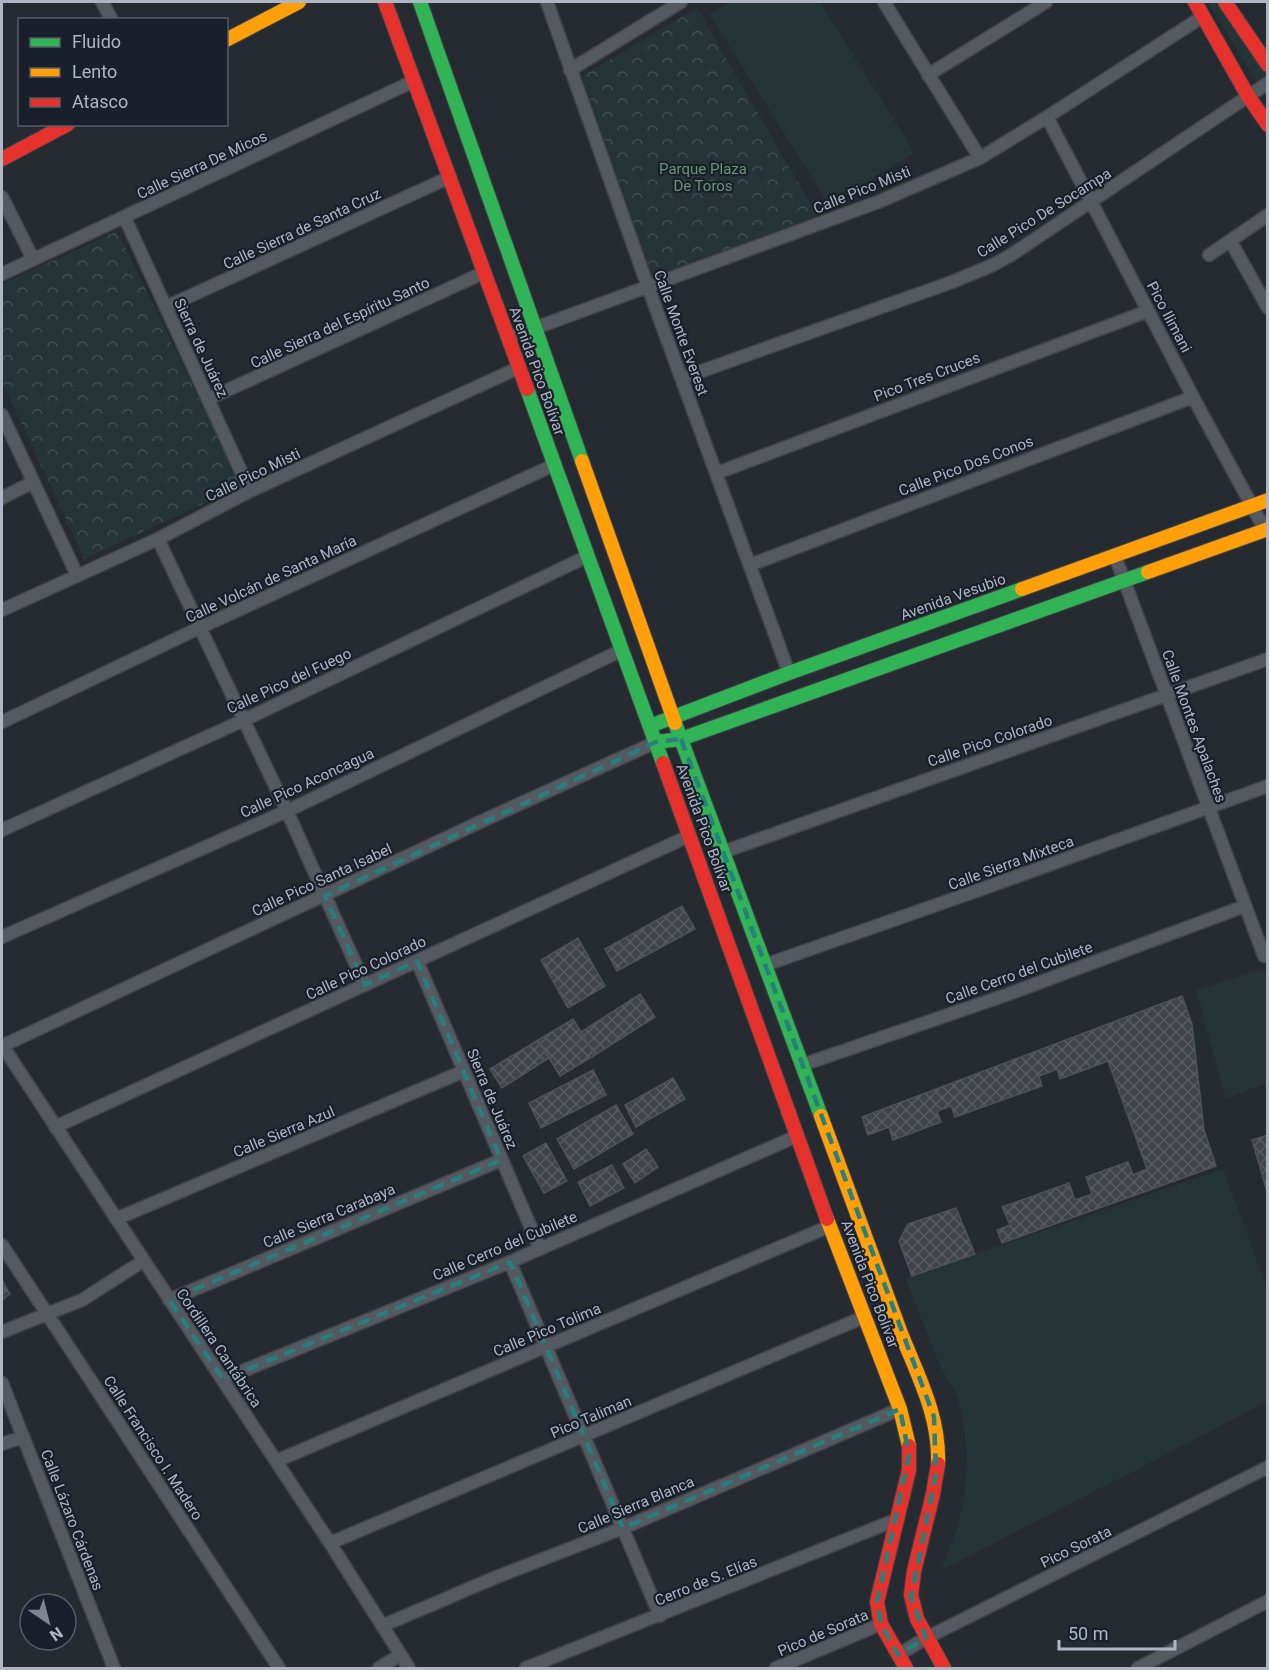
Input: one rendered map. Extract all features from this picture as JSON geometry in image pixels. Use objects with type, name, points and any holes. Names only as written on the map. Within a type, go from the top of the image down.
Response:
[{"type":"street","points":[[102,2],[111,18]]},
{"type":"street","points":[[228,39],[299,2]]},
{"type":"street","name":"Avenida Pico Bolívar","points":[[385,2],[656,742],[797,1136],[900,1409],[909,1442],[909,1470],[878,1590],[877,1611],[881,1624],[906,1668]]},
{"type":"street","name":"Avenida Pico Bolívar","points":[[420,2],[673,717],[907,1350],[934,1417],[939,1455],[912,1587],[912,1604],[926,1638],[944,1668]]},
{"type":"street","name":"Calle Monte Everest","points":[[547,2],[789,673]]},
{"type":"street","points":[[570,70],[681,2]]},
{"type":"street","points":[[884,2],[980,158]]},
{"type":"street","points":[[928,75],[1046,2]]},
{"type":"street","points":[[1195,2],[1248,96],[1268,125]]},
{"type":"street","points":[[1225,2],[1268,65]]},
{"type":"street","name":"Calle Pico Misti","points":[[508,338],[878,202],[980,158],[1202,16]]},
{"type":"street","name":"Calle Sierra De Micos","points":[[2,274],[414,81]]},
{"type":"street","name":"Calle Pico De Socampa","points":[[682,378],[974,274],[1011,255],[1268,83]]},
{"type":"street","name":"Pico Ilimani","points":[[1047,117],[1193,397],[1266,529]]},
{"type":"street","points":[[2,159],[64,126]]},
{"type":"street","name":"Calle Sierra de Santa Cruz","points":[[166,307],[450,177]]},
{"type":"street","points":[[2,197],[33,259]]},
{"type":"street","points":[[1209,255],[1268,215]]},
{"type":"street","name":"Sierra de Juárez","points":[[125,218],[250,491]]},
{"type":"street","points":[[1231,242],[1268,308]]},
{"type":"street","name":"Calle Sierra del Espíritu Santo","points":[[208,399],[483,273]]},
{"type":"street","name":"Pico Tres Cruces","points":[[717,473],[1148,311]]},
{"type":"street","name":"Calle Pico Misti","points":[[2,610],[158,538],[250,491],[518,368]]},
{"type":"street","name":"Calle Pico Dos Conos","points":[[750,565],[1193,397]]},
{"type":"street","points":[[2,415],[77,575]]},
{"type":"street","name":"Calle Volcán de Santa María","points":[[2,722],[199,628],[554,465]]},
{"type":"street","points":[[2,498],[33,482]]},
{"type":"street","name":"Avenida Vesubio","points":[[650,726],[789,673],[1268,500]]},
{"type":"street","points":[[656,742],[681,739],[1266,529]]},
{"type":"street","points":[[158,538],[365,985]]},
{"type":"street","name":"Calle Pico del Fuego","points":[[2,830],[244,720],[588,555]]},
{"type":"street","name":"Calle Montes Apalaches","points":[[1115,556],[1264,956]]},
{"type":"street","name":"Calle Pico Aconcagua","points":[[2,937],[286,811],[622,651]]},
{"type":"street","name":"Calle Pico Colorado","points":[[723,852],[1268,659]]},
{"type":"street","name":"Calle Pico Santa Isabel","points":[[2,1046],[656,742]]},
{"type":"street","name":"Calle Sierra Mixteca","points":[[765,965],[1268,786]]},
{"type":"street","name":"Calle Pico Colorado","points":[[55,1127],[689,836]]},
{"type":"street","name":"Calle Cerro del Cubilete","points":[[802,1065],[1006,995],[1245,906]]},
{"type":"street","name":"Sierra de Juárez","points":[[417,961],[540,1249]]},
{"type":"street","name":"Cordillera Cantábrica","points":[[2,1046],[330,1543],[409,1668]]},
{"type":"street","name":"Calle Sierra Azul","points":[[116,1219],[464,1071]]},
{"type":"street","name":"Calle Cerro del Cubilete","points":[[222,1379],[510,1262],[797,1136]]},
{"type":"street","name":"Calle Sierra Carabaya","points":[[169,1300],[501,1160]]},
{"type":"street","name":"Calle Pico Tolima","points":[[276,1461],[830,1226]]},
{"type":"street","name":"Calle Francisco I. Madero","points":[[2,1245],[279,1668]]},
{"type":"street","points":[[2,1332],[82,1300],[142,1261]]},
{"type":"street","points":[[510,1262],[660,1616]]},
{"type":"street","name":"Pico Taliman","points":[[330,1543],[864,1317]]},
{"type":"street","name":"Calle Lázaro Cárdenas","points":[[2,1383],[114,1668]]},
{"type":"street","name":"Calle Sierra Blanca","points":[[382,1626],[494,1578],[623,1527],[900,1409]]},
{"type":"street","points":[[2,1444],[23,1437]]},
{"type":"street","name":"Pico Sorata","points":[[898,1655],[926,1638],[1268,1467]]},
{"type":"street","name":"Cerro de S. Elías","points":[[526,1668],[898,1519]]},
{"type":"street","points":[[1138,1668],[1268,1601]]},
{"type":"street","name":"Pico de Sorata","points":[[776,1668],[881,1624]]},
{"type":"street","points":[[379,1668],[400,1654]]},
{"type":"highlighted area","points":[[681,739],[934,1417],[936,1474],[911,1597],[926,1638],[898,1655],[881,1624],[877,1602],[909,1455],[900,1409],[623,1528],[510,1262],[223,1379],[169,1300],[501,1160],[417,961],[365,985],[325,896],[656,742]]},
{"type":"green space","points":[[730,2],[820,2],[915,153],[828,204],[709,14]]},
{"type":"green space","points":[[1207,2],[1222,2],[1267,74],[1267,99]]},
{"type":"green space","name":"Parque Plaza De Toros","points":[[697,8],[821,222],[654,281],[582,76]]},
{"type":"green space","points":[[117,231],[242,486],[84,559],[2,381],[2,284]]},
{"type":"green space","points":[[1262,969],[1268,979],[1267,1083],[1226,1099],[1196,990]]},
{"type":"green space","points":[[1223,1169],[1267,1288],[1267,1402],[941,1571],[957,1528],[965,1496],[967,1457],[964,1426],[956,1393],[941,1368],[905,1278]]},
{"type":"building","points":[[682,906],[695,929],[617,971],[605,949]]},
{"type":"building","points":[[578,938],[605,986],[568,1008],[541,960]]},
{"type":"building","points":[[640,994],[655,1017],[595,1055],[581,1032]]},
{"type":"building","points":[[1182,996],[1192,1024],[1204,1130],[1216,1166],[1002,1243],[997,1230],[1010,1225],[1002,1207],[1069,1183],[1075,1200],[1092,1194],[1086,1177],[1128,1162],[1133,1175],[1147,1169],[1108,1061],[1060,1079],[1057,1069],[1039,1076],[1042,1086],[955,1117],[951,1106],[937,1111],[941,1122],[893,1140],[889,1127],[868,1135],[862,1117]]},
{"type":"building","points":[[573,1019],[595,1055],[560,1076],[538,1040]]},
{"type":"building","points":[[538,1040],[549,1058],[502,1088],[490,1069]]},
{"type":"building","points":[[593,1070],[606,1095],[541,1128],[529,1103]]},
{"type":"building","points":[[673,1078],[685,1099],[636,1127],[625,1105]]},
{"type":"building","points":[[616,1105],[633,1134],[574,1169],[557,1139]]},
{"type":"building","points":[[1268,1135],[1268,1195],[1252,1140]]},
{"type":"building","points":[[546,1143],[567,1181],[544,1193],[523,1156]]},
{"type":"building","points":[[646,1149],[658,1167],[635,1183],[623,1164]]},
{"type":"building","points":[[612,1165],[624,1188],[590,1206],[578,1182]]},
{"type":"building","points":[[956,1208],[975,1254],[912,1276],[899,1241],[908,1224]]},
{"type":"building","points":[[2,1280],[10,1294],[2,1300]]},
{"type":"traffic: fast","points":[[420,2],[582,461]]},
{"type":"traffic: fast","points":[[527,389],[663,763]]},
{"type":"traffic: fast","points":[[656,742],[681,739],[1148,572]]},
{"type":"traffic: fast","points":[[650,726],[1022,589]]},
{"type":"traffic: fast","points":[[675,723],[821,1116]]},
{"type":"traffic: slow","points":[[228,39],[299,2]]},
{"type":"traffic: slow","points":[[582,461],[675,723]]},
{"type":"traffic: slow","points":[[1022,589],[1268,500]]},
{"type":"traffic: slow","points":[[1148,572],[1268,529]]},
{"type":"traffic: slow","points":[[821,1116],[899,1328],[926,1394],[935,1428],[938,1464]]},
{"type":"traffic: slow","points":[[827,1219],[900,1409],[909,1446]]},
{"type":"traffic: jam","points":[[385,2],[527,389]]},
{"type":"traffic: jam","points":[[1195,2],[1248,96],[1268,125]]},
{"type":"traffic: jam","points":[[1225,2],[1268,65]]},
{"type":"traffic: jam","points":[[2,159],[64,126]]},
{"type":"traffic: jam","points":[[663,763],[827,1219]]},
{"type":"traffic: jam","points":[[906,1668],[881,1624],[877,1602],[909,1470],[909,1446]]},
{"type":"traffic: jam","points":[[938,1464],[914,1571],[911,1595],[917,1619],[944,1668]]}]
